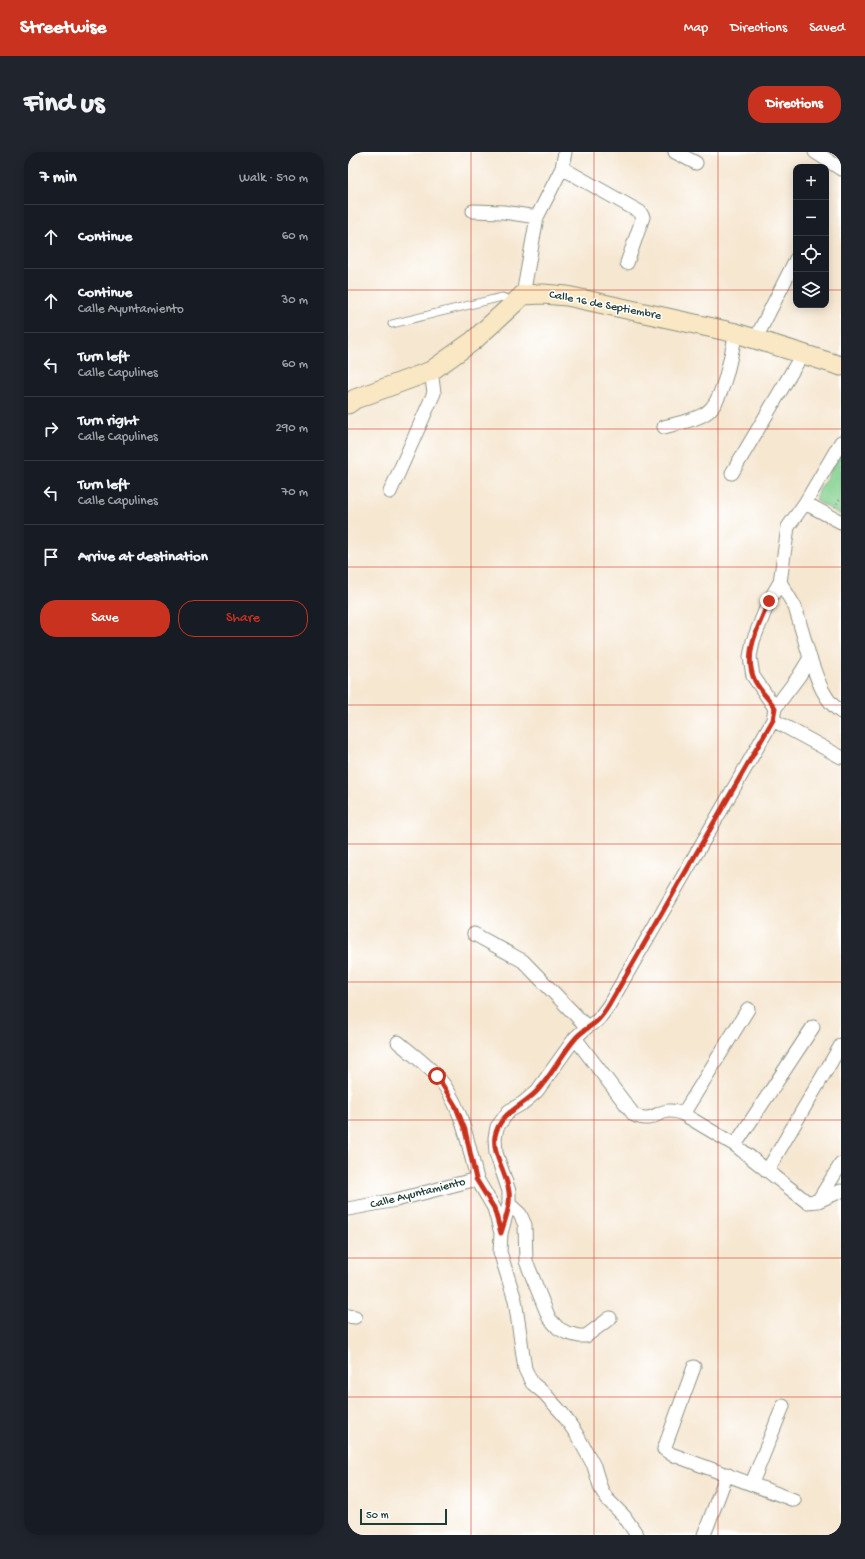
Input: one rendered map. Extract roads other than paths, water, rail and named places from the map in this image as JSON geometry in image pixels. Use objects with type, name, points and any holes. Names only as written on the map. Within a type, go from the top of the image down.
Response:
[{"type":"main road","name":"Calle 16 de Septiembre","points":[[518,300],[543,294],[567,296],[736,332],[841,366]]},
{"type":"main road","points":[[348,404],[355,399],[431,371],[472,340],[518,300]]},
{"type":"street","points":[[518,300],[537,217],[562,168],[565,152]]},
{"type":"street","points":[[675,152],[696,163]]},
{"type":"street","points":[[815,152],[841,169]]},
{"type":"street","points":[[562,168],[640,212],[643,217],[627,263]]},
{"type":"street","points":[[473,211],[503,212],[537,217]]},
{"type":"street","points":[[756,338],[793,265]]},
{"type":"street","points":[[664,427],[707,413],[714,405],[724,383],[736,332]]},
{"type":"street","points":[[732,473],[803,353]]},
{"type":"street","points":[[390,492],[434,393],[431,371]]},
{"type":"street","points":[[841,442],[788,527],[780,582],[769,601],[753,641],[750,657],[756,682],[774,714],[841,758]]},
{"type":"street","points":[[805,502],[841,522]]},
{"type":"street","points":[[780,582],[794,607],[818,683],[833,707],[841,712]]},
{"type":"street","points":[[637,1535],[624,1516],[607,1499],[601,1489],[594,1466],[577,1436],[562,1414],[544,1393],[532,1383],[525,1369],[515,1300],[500,1252],[501,1233],[509,1204],[509,1191],[496,1153],[495,1138],[497,1127],[509,1111],[523,1103],[536,1091],[575,1038],[587,1027],[598,1020],[609,1005],[774,714],[810,658]]},
{"type":"street","points":[[474,934],[523,962],[587,1027]]},
{"type":"street","points":[[683,1114],[748,1009]]},
{"type":"street","points":[[734,1146],[813,1027]]},
{"type":"street","points":[[575,1038],[634,1115],[641,1118],[650,1118],[666,1110],[683,1114],[734,1146],[807,1202],[818,1201],[841,1191]]},
{"type":"street","points":[[398,1042],[437,1076],[449,1094],[465,1130],[476,1179]]},
{"type":"street","points":[[767,1171],[841,1045]]},
{"type":"street","points":[[818,1201],[841,1164]]},
{"type":"street","name":"Calle Ayuntamiento","points":[[348,1209],[396,1200],[476,1179],[494,1208],[501,1233]]},
{"type":"street","points":[[509,1204],[520,1214],[524,1225],[526,1261],[549,1318],[553,1323],[567,1333],[586,1336],[610,1318]]},
{"type":"street","points":[[694,1367],[664,1449],[671,1454],[794,1500]]},
{"type":"street","points":[[752,1484],[783,1406]]},
{"type":"street","points":[[704,1535],[727,1474]]},
{"type":"lane","points":[[392,324],[502,297],[518,300]]}]
